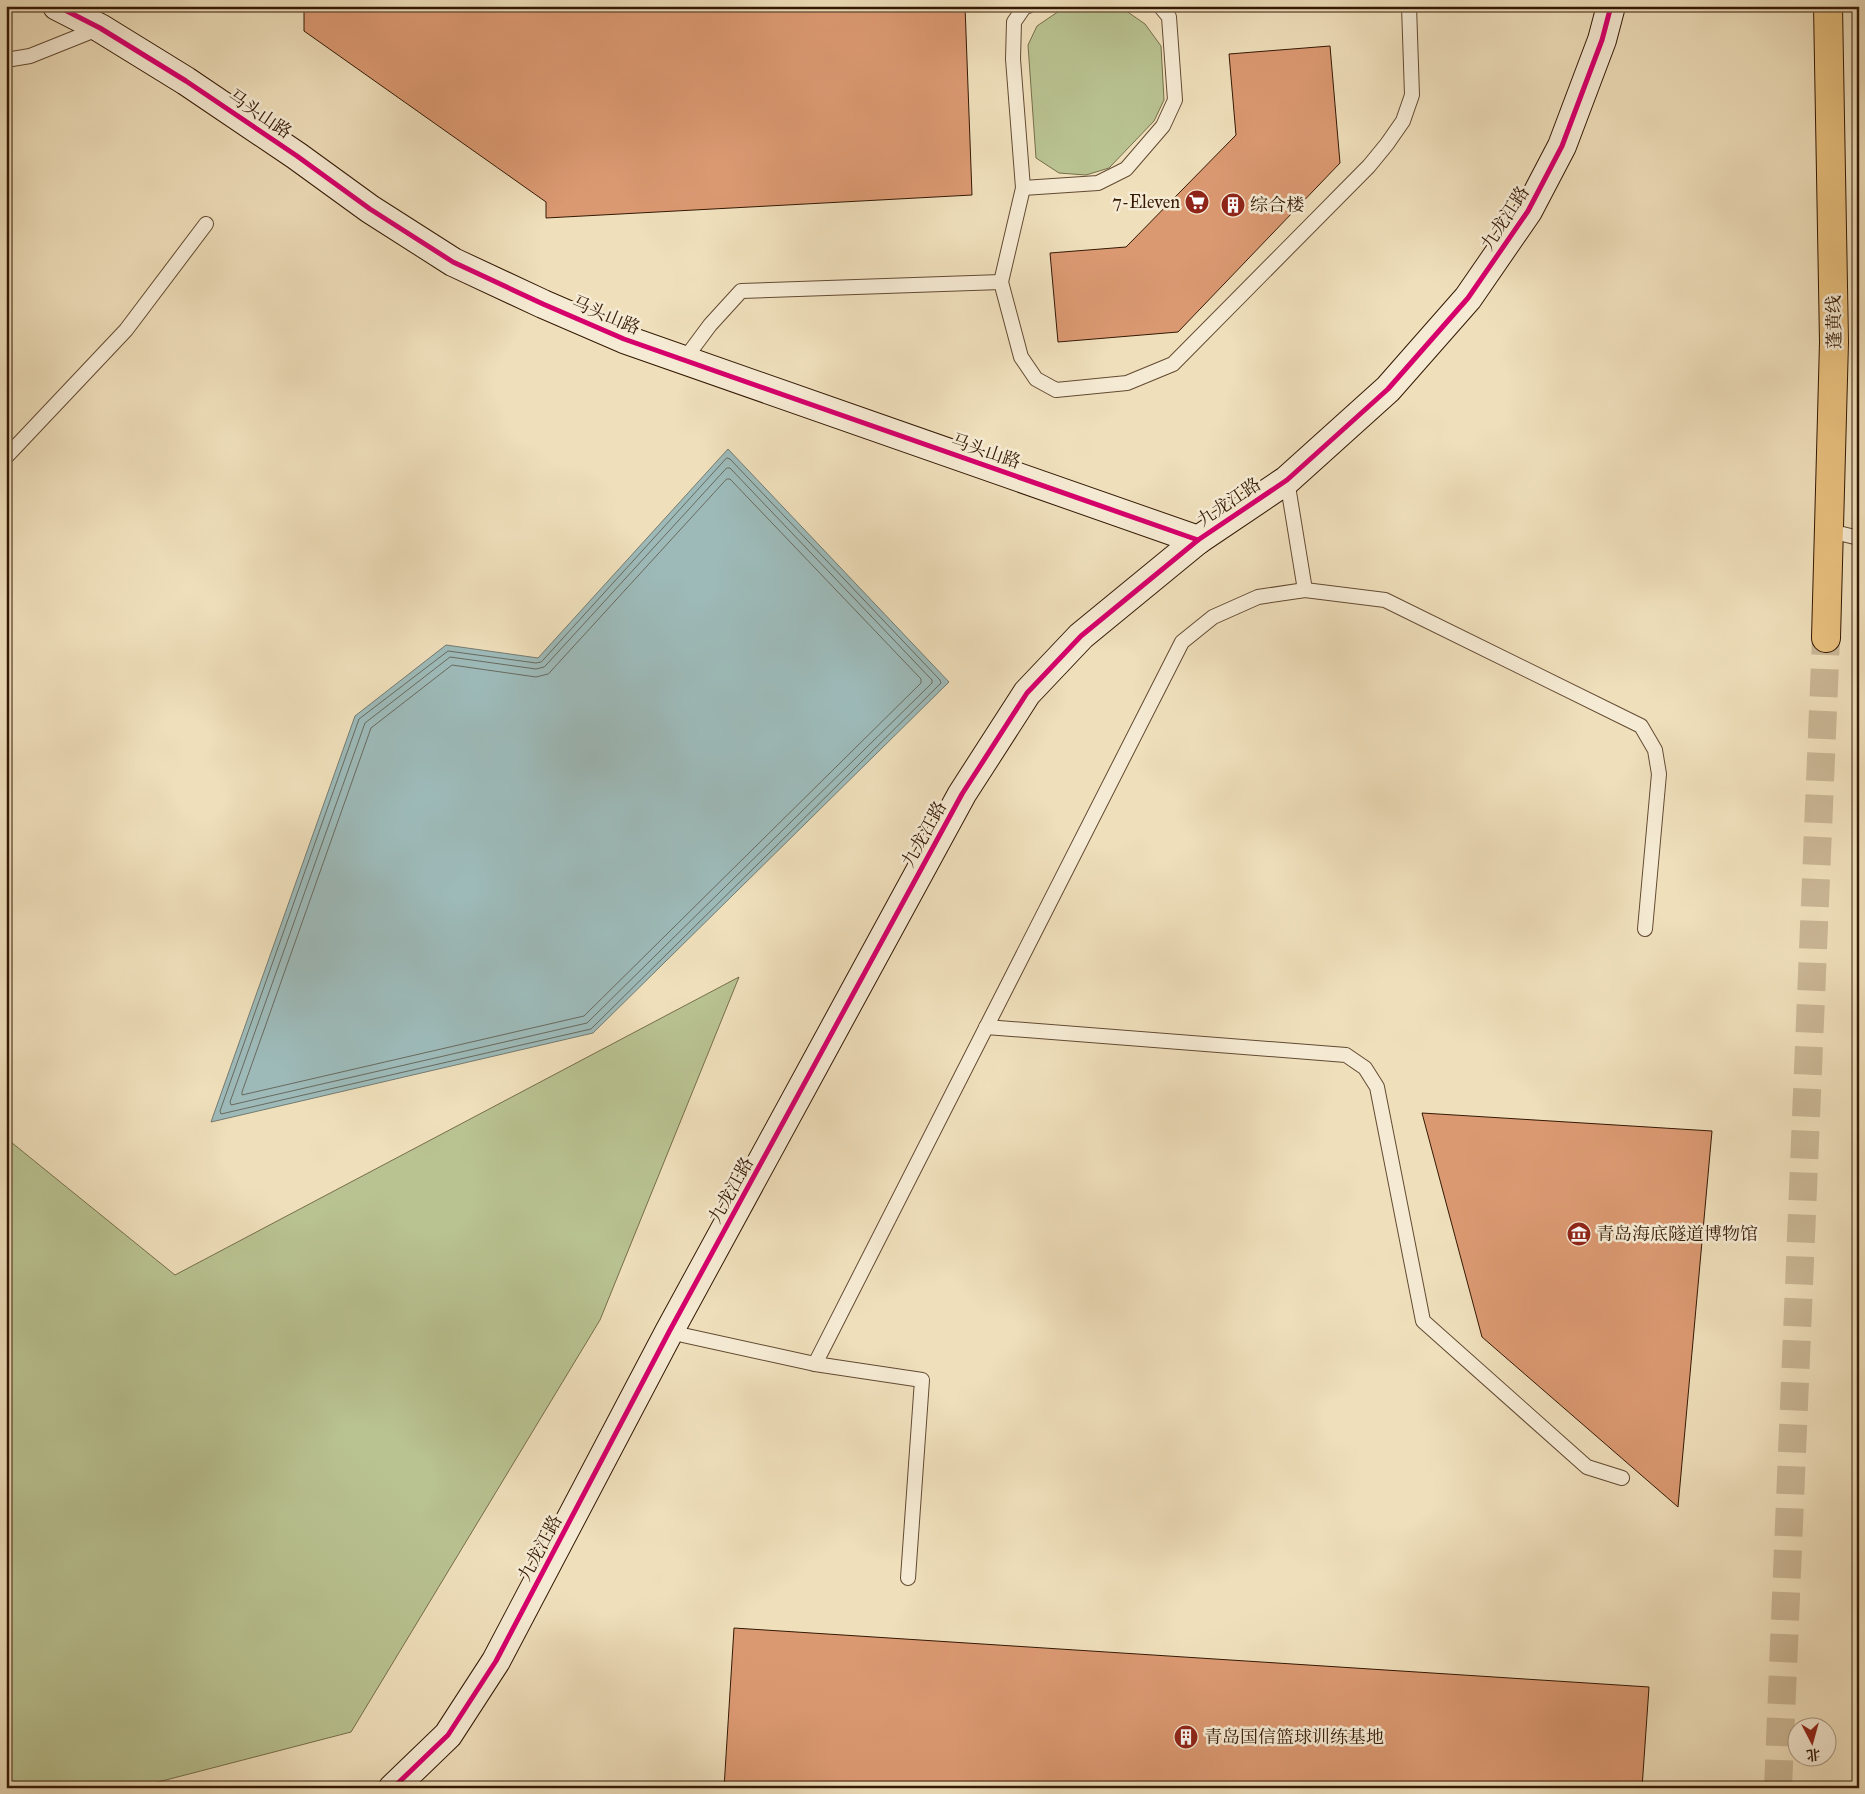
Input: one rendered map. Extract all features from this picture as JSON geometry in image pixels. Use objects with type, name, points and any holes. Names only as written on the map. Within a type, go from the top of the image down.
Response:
[{"type":"highway","name":"蓬黄线","points":[[1826,638],[1834,342],[1828,6]]},
{"type":"street","name":"马头山路","points":[[57,6],[100,28],[186,80],[370,209],[452,262],[624,339],[1198,540]]},
{"type":"street","name":"九龙江路","points":[[394,1788],[448,1735],[496,1661],[669,1332],[962,794],[1027,694],[1081,636],[1198,540],[1287,480],[1388,389],[1468,298],[1528,211],[1562,146],[1602,40],[1611,6]]},
{"type":"lane","points":[[1028,6],[1025,6],[1014,22],[1013,60],[1023,188],[1001,282],[1020,357],[1036,379],[1056,390],[1127,383],[1173,364],[1369,166],[1403,121],[1412,95],[1409,6]]},
{"type":"lane","points":[[1023,188],[1098,183],[1126,169],[1163,126],[1175,100],[1169,18],[1160,6]]},
{"type":"lane","points":[[6,60],[30,56],[100,28]]},
{"type":"lane","points":[[6,457],[126,330],[206,224]]},
{"type":"lane","points":[[684,360],[710,325],[741,291],[1001,282]]},
{"type":"lane","points":[[1287,480],[1306,590]]},
{"type":"lane","points":[[1830,531],[1859,538]]},
{"type":"lane","points":[[815,1364],[1182,642],[1213,617],[1258,597],[1306,590],[1385,600],[1641,726],[1655,750],[1659,774],[1644,929]]},
{"type":"lane","points":[[986,1027],[1346,1055],[1365,1068],[1377,1088],[1423,1321],[1587,1468],[1622,1478]]},
{"type":"lane","points":[[669,1332],[815,1364],[922,1380],[908,1578]]},
{"type":"green space","points":[[1122,8],[1145,24],[1161,46],[1164,100],[1154,121],[1109,168],[1086,175],[1059,173],[1036,158],[1028,45],[1037,26],[1059,11]]},
{"type":"green space","points":[[739,977],[600,1320],[351,1732],[135,1788],[6,1788],[6,1138],[175,1275]]},
{"type":"water","points":[[728,449],[949,682],[593,1033],[211,1122],[355,716],[446,645],[538,658]]},
{"type":"building","points":[[304,6],[965,6],[972,195],[546,218],[546,202],[304,31]]},
{"type":"building","name":"综合楼","points":[[1330,46],[1340,163],[1178,332],[1058,342],[1050,253],[1126,247],[1236,135],[1229,54]]},
{"type":"building","name":"青岛海底隧道博物馆","points":[[1422,1113],[1712,1131],[1678,1507],[1482,1337]]},
{"type":"building","name":"青岛国信篮球训练基地","points":[[734,1628],[1649,1687],[1642,1788],[724,1788]]},
{"type":"tunnel","points":[[1778,1788],[1826,638]]},
{"type":"cycle path","points":[[57,6],[100,28],[186,81],[297,156],[370,209],[453,262],[624,339],[1198,540]]},
{"type":"cycle path","points":[[393,1788],[448,1735],[496,1661],[669,1332],[962,794],[1027,693],[1081,636],[1198,540],[1287,480],[1388,389],[1468,298],[1528,211],[1562,146],[1602,40],[1611,6]]},
{"type":"place","name":"7-Eleven","points":[[1197,202]]},
{"type":"place","name":"综合楼","points":[[1233,205]]},
{"type":"place","name":"青岛海底隧道博物馆","points":[[1579,1234]]},
{"type":"place","name":"青岛国信篮球训练基地","points":[[1186,1737]]}]
